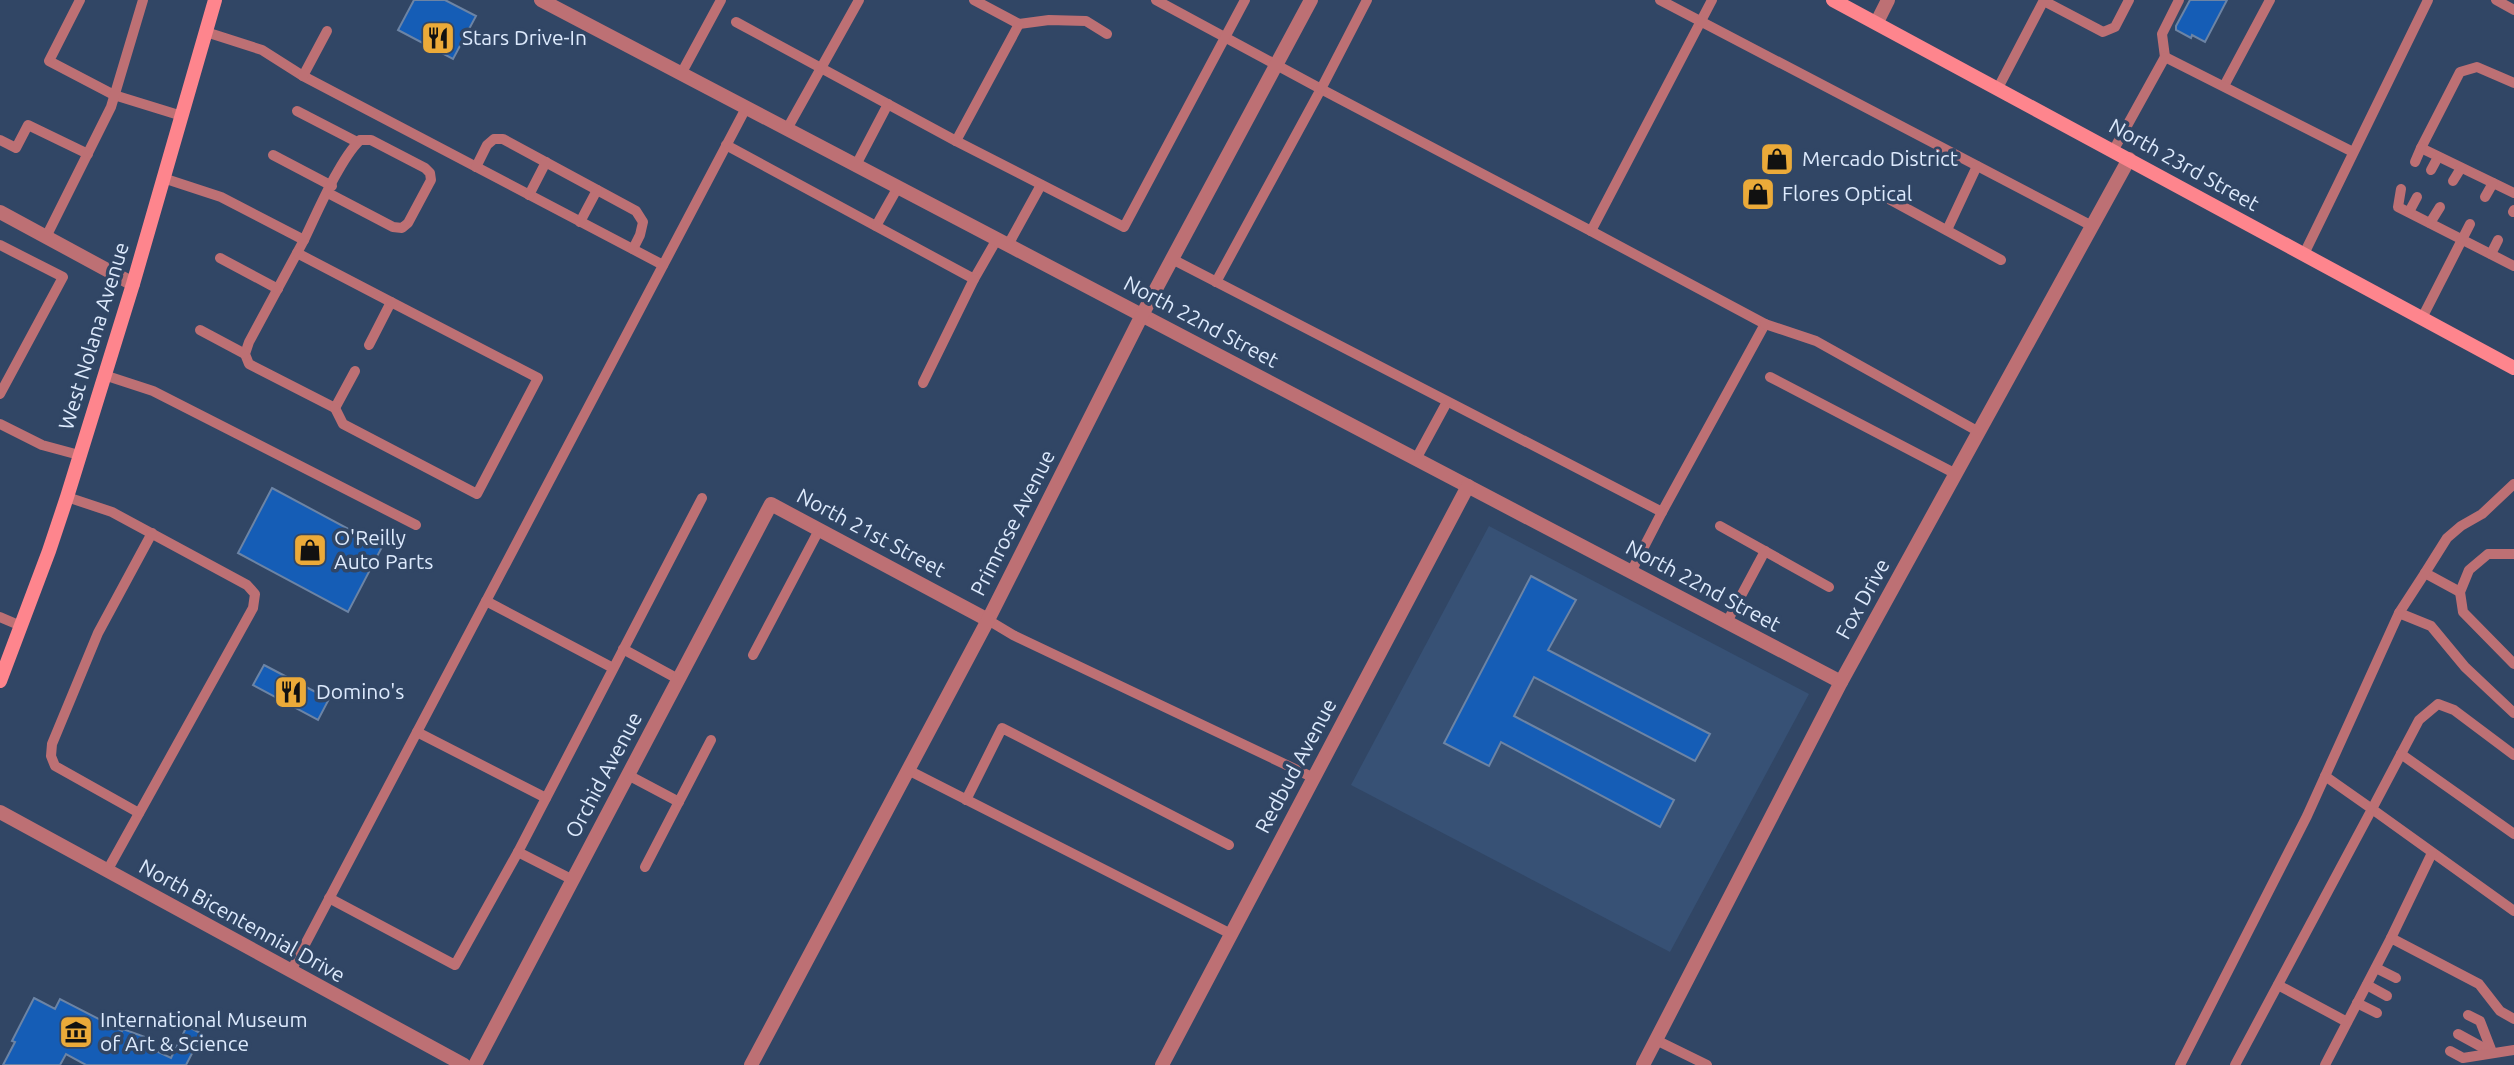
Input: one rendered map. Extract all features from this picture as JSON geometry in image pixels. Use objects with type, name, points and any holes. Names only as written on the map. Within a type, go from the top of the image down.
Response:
[{"type":"main road","name":"West Nolana Avenue","points":[[0,681],[49,551],[133,284],[215,0]]},
{"type":"main road","name":"North 23rd Street","points":[[1833,0],[2514,368]]},
{"type":"street","name":"North 22nd Street","points":[[541,0],[1841,682]]},
{"type":"street","name":"Primrose Avenue","points":[[751,1065],[988,620],[1142,315],[1311,0]]},
{"type":"street","points":[[1877,22],[1888,0]]},
{"type":"street","name":"Fox Drive","points":[[1643,1065],[1841,682],[2129,159]]},
{"type":"street","points":[[0,212],[133,284]]},
{"type":"street","name":"Redbud Avenue","points":[[1161,1065],[1468,486]]},
{"type":"street","name":"North 21st Street","points":[[771,504],[988,620]]},
{"type":"street","name":"Orchid Avenue","points":[[475,1065],[771,504]]},
{"type":"street","name":"North Bicentennial Drive","points":[[0,812],[464,1065]]},
{"type":"lane","points":[[80,0],[50,61],[114,95],[182,116]]},
{"type":"lane","points":[[46,237],[111,107],[143,0]]},
{"type":"lane","points":[[681,74],[721,0]]},
{"type":"lane","points":[[787,129],[859,0]]},
{"type":"lane","points":[[974,0],[1019,23],[1049,20],[1086,21],[1107,34]]},
{"type":"lane","points":[[1156,0],[1765,324],[1816,341],[1979,432]]},
{"type":"lane","points":[[736,22],[956,141],[1124,227],[1244,0]]},
{"type":"lane","points":[[1216,282],[1367,0]]},
{"type":"lane","points":[[1660,0],[2092,226]]},
{"type":"lane","points":[[1591,231],[1712,0]]},
{"type":"lane","points":[[1998,88],[2044,1],[2103,32],[2115,27],[2129,0]]},
{"type":"lane","points":[[2113,151],[2165,57],[2162,34],[2179,0]]},
{"type":"lane","points":[[2224,86],[2270,0]]},
{"type":"lane","points":[[2304,254],[2428,0]]},
{"type":"lane","points":[[2496,0],[2514,10]]},
{"type":"lane","points":[[956,141],[1019,23]]},
{"type":"lane","points":[[303,76],[327,31]]},
{"type":"lane","points":[[206,32],[262,50],[303,76],[663,265]]},
{"type":"lane","points":[[2165,57],[2354,152]]},
{"type":"lane","points":[[2415,162],[2460,72],[2477,67],[2514,83]]},
{"type":"lane","points":[[856,165],[888,104]]},
{"type":"lane","points":[[290,971],[746,107]]},
{"type":"lane","points":[[297,111],[357,142]]},
{"type":"lane","points":[[0,140],[16,148],[28,125],[88,154]]},
{"type":"lane","points":[[476,167],[487,145],[494,139],[503,139],[636,211],[643,222],[633,249]]},
{"type":"lane","points":[[245,354],[249,342],[304,240],[330,189],[352,147],[359,140],[371,140],[425,168],[430,173],[431,180],[408,223],[402,228],[393,227],[330,189],[274,155]]},
{"type":"lane","points":[[726,145],[974,279]]},
{"type":"lane","points":[[2421,148],[2514,193]]},
{"type":"lane","points":[[2431,170],[2438,157]]},
{"type":"lane","points":[[529,195],[546,162]]},
{"type":"lane","points":[[1947,230],[1977,166]]},
{"type":"lane","points":[[2453,181],[2461,168]]},
{"type":"lane","points":[[163,178],[221,197],[304,240]]},
{"type":"lane","points":[[2485,197],[2493,183]]},
{"type":"lane","points":[[923,383],[974,279],[1041,185]]},
{"type":"lane","points":[[876,226],[898,187]]},
{"type":"lane","points":[[2401,189],[2398,206],[2514,265]]},
{"type":"lane","points":[[580,222],[597,190]]},
{"type":"lane","points":[[2409,212],[2417,197]]},
{"type":"lane","points":[[1889,199],[2001,260]]},
{"type":"lane","points":[[2430,223],[2440,207]]},
{"type":"lane","points":[[2422,318],[2470,224]]},
{"type":"lane","points":[[2491,254],[2498,240]]},
{"type":"lane","points":[[0,245],[63,277],[0,394]]},
{"type":"lane","points":[[200,330],[245,354],[250,364],[335,408],[343,424],[477,494],[538,378],[297,253]]},
{"type":"lane","points":[[220,258],[278,289]]},
{"type":"lane","points":[[1172,259],[1662,512]]},
{"type":"lane","points":[[369,345],[391,302]]},
{"type":"lane","points":[[1631,572],[1765,324]]},
{"type":"lane","points":[[335,408],[355,371]]},
{"type":"lane","points":[[104,375],[153,391],[416,525]]},
{"type":"lane","points":[[1770,377],[1956,474]]},
{"type":"lane","points":[[1416,459],[1447,402]]},
{"type":"lane","points":[[0,424],[42,445],[79,455]]},
{"type":"lane","points":[[2180,1065],[2325,776],[2399,613],[2447,538],[2482,514],[2514,484]]},
{"type":"lane","points":[[66,497],[112,512],[247,584],[255,594],[253,608],[107,871]]},
{"type":"lane","points":[[329,898],[455,965],[518,852],[702,498]]},
{"type":"lane","points":[[1720,526],[1829,587]]},
{"type":"lane","points":[[752,655],[819,530]]},
{"type":"lane","points":[[139,813],[55,766],[51,756],[52,744],[98,633],[152,533]]},
{"type":"lane","points":[[1727,622],[1765,551]]},
{"type":"lane","points":[[2514,554],[2488,554],[2469,570],[2460,592],[2463,612],[2514,664]]},
{"type":"lane","points":[[2425,573],[2460,592]]},
{"type":"lane","points":[[486,600],[613,668]]},
{"type":"lane","points":[[2399,613],[2431,626],[2465,667],[2514,713]]},
{"type":"lane","points":[[0,617],[21,625]]},
{"type":"lane","points":[[988,620],[1013,635],[1314,779]]},
{"type":"lane","points":[[623,649],[678,679]]},
{"type":"lane","points":[[2235,1065],[2419,720],[2438,704],[2454,710],[2514,755]]},
{"type":"lane","points":[[966,800],[1002,728],[1229,845]]},
{"type":"lane","points":[[417,732],[546,798]]},
{"type":"lane","points":[[645,867],[711,740]]},
{"type":"lane","points":[[2401,754],[2514,834]]},
{"type":"lane","points":[[908,770],[1231,934]]},
{"type":"lane","points":[[628,775],[679,802]]},
{"type":"lane","points":[[2325,776],[2514,911]]},
{"type":"lane","points":[[518,852],[573,880]]},
{"type":"lane","points":[[2325,1065],[2432,853]]},
{"type":"lane","points":[[2391,938],[2479,984],[2500,1011],[2514,1019]]},
{"type":"lane","points":[[2376,968],[2396,978]]},
{"type":"lane","points":[[2278,985],[2347,1022]]},
{"type":"lane","points":[[2367,985],[2386,996]]},
{"type":"lane","points":[[2357,1003],[2377,1013]]},
{"type":"lane","points":[[2468,1015],[2480,1021],[2491,1052]]},
{"type":"lane","points":[[2458,1034],[2491,1052]]},
{"type":"lane","points":[[1656,1040],[1707,1065]]},
{"type":"lane","points":[[2450,1051],[2463,1058],[2514,1050]]},
{"type":"shaded area","points":[[1489,526],[1809,694],[1670,952],[1351,785]]},
{"type":"building","name":"Stars Drive-In","points":[[414,0],[445,0],[476,16],[453,59],[398,30]]},
{"type":"building","points":[[2190,0],[2227,0],[2205,42],[2176,30]]},
{"type":"building","name":"O'Reilly Auto Parts","points":[[272,488],[382,547],[348,612],[238,553]]},
{"type":"building","points":[[1531,576],[1576,600],[1548,650],[1710,734],[1695,761],[1534,677],[1514,716],[1674,800],[1660,827],[1501,742],[1489,766],[1444,743]]},
{"type":"building","name":"Domino's","points":[[264,665],[329,699],[318,720],[253,685]]},
{"type":"building","name":"International Museum of Art & Science","points":[[34,998],[55,1009],[60,999],[122,1031],[123,1029],[145,1037],[141,1044],[171,1058],[187,1026],[202,1034],[186,1065],[86,1065],[66,1054],[60,1065],[3,1065]]},
{"type":"place","name":"Stars Drive-In","points":[[438,38]]},
{"type":"place","name":"Mercado District","points":[[1777,159]]},
{"type":"place","name":"Flores Optical","points":[[1758,194]]},
{"type":"place","name":"O'Reilly Auto Parts","points":[[310,550]]},
{"type":"place","name":"Domino's","points":[[291,692]]},
{"type":"place","name":"International Museum of Art & Science","points":[[76,1032]]}]
